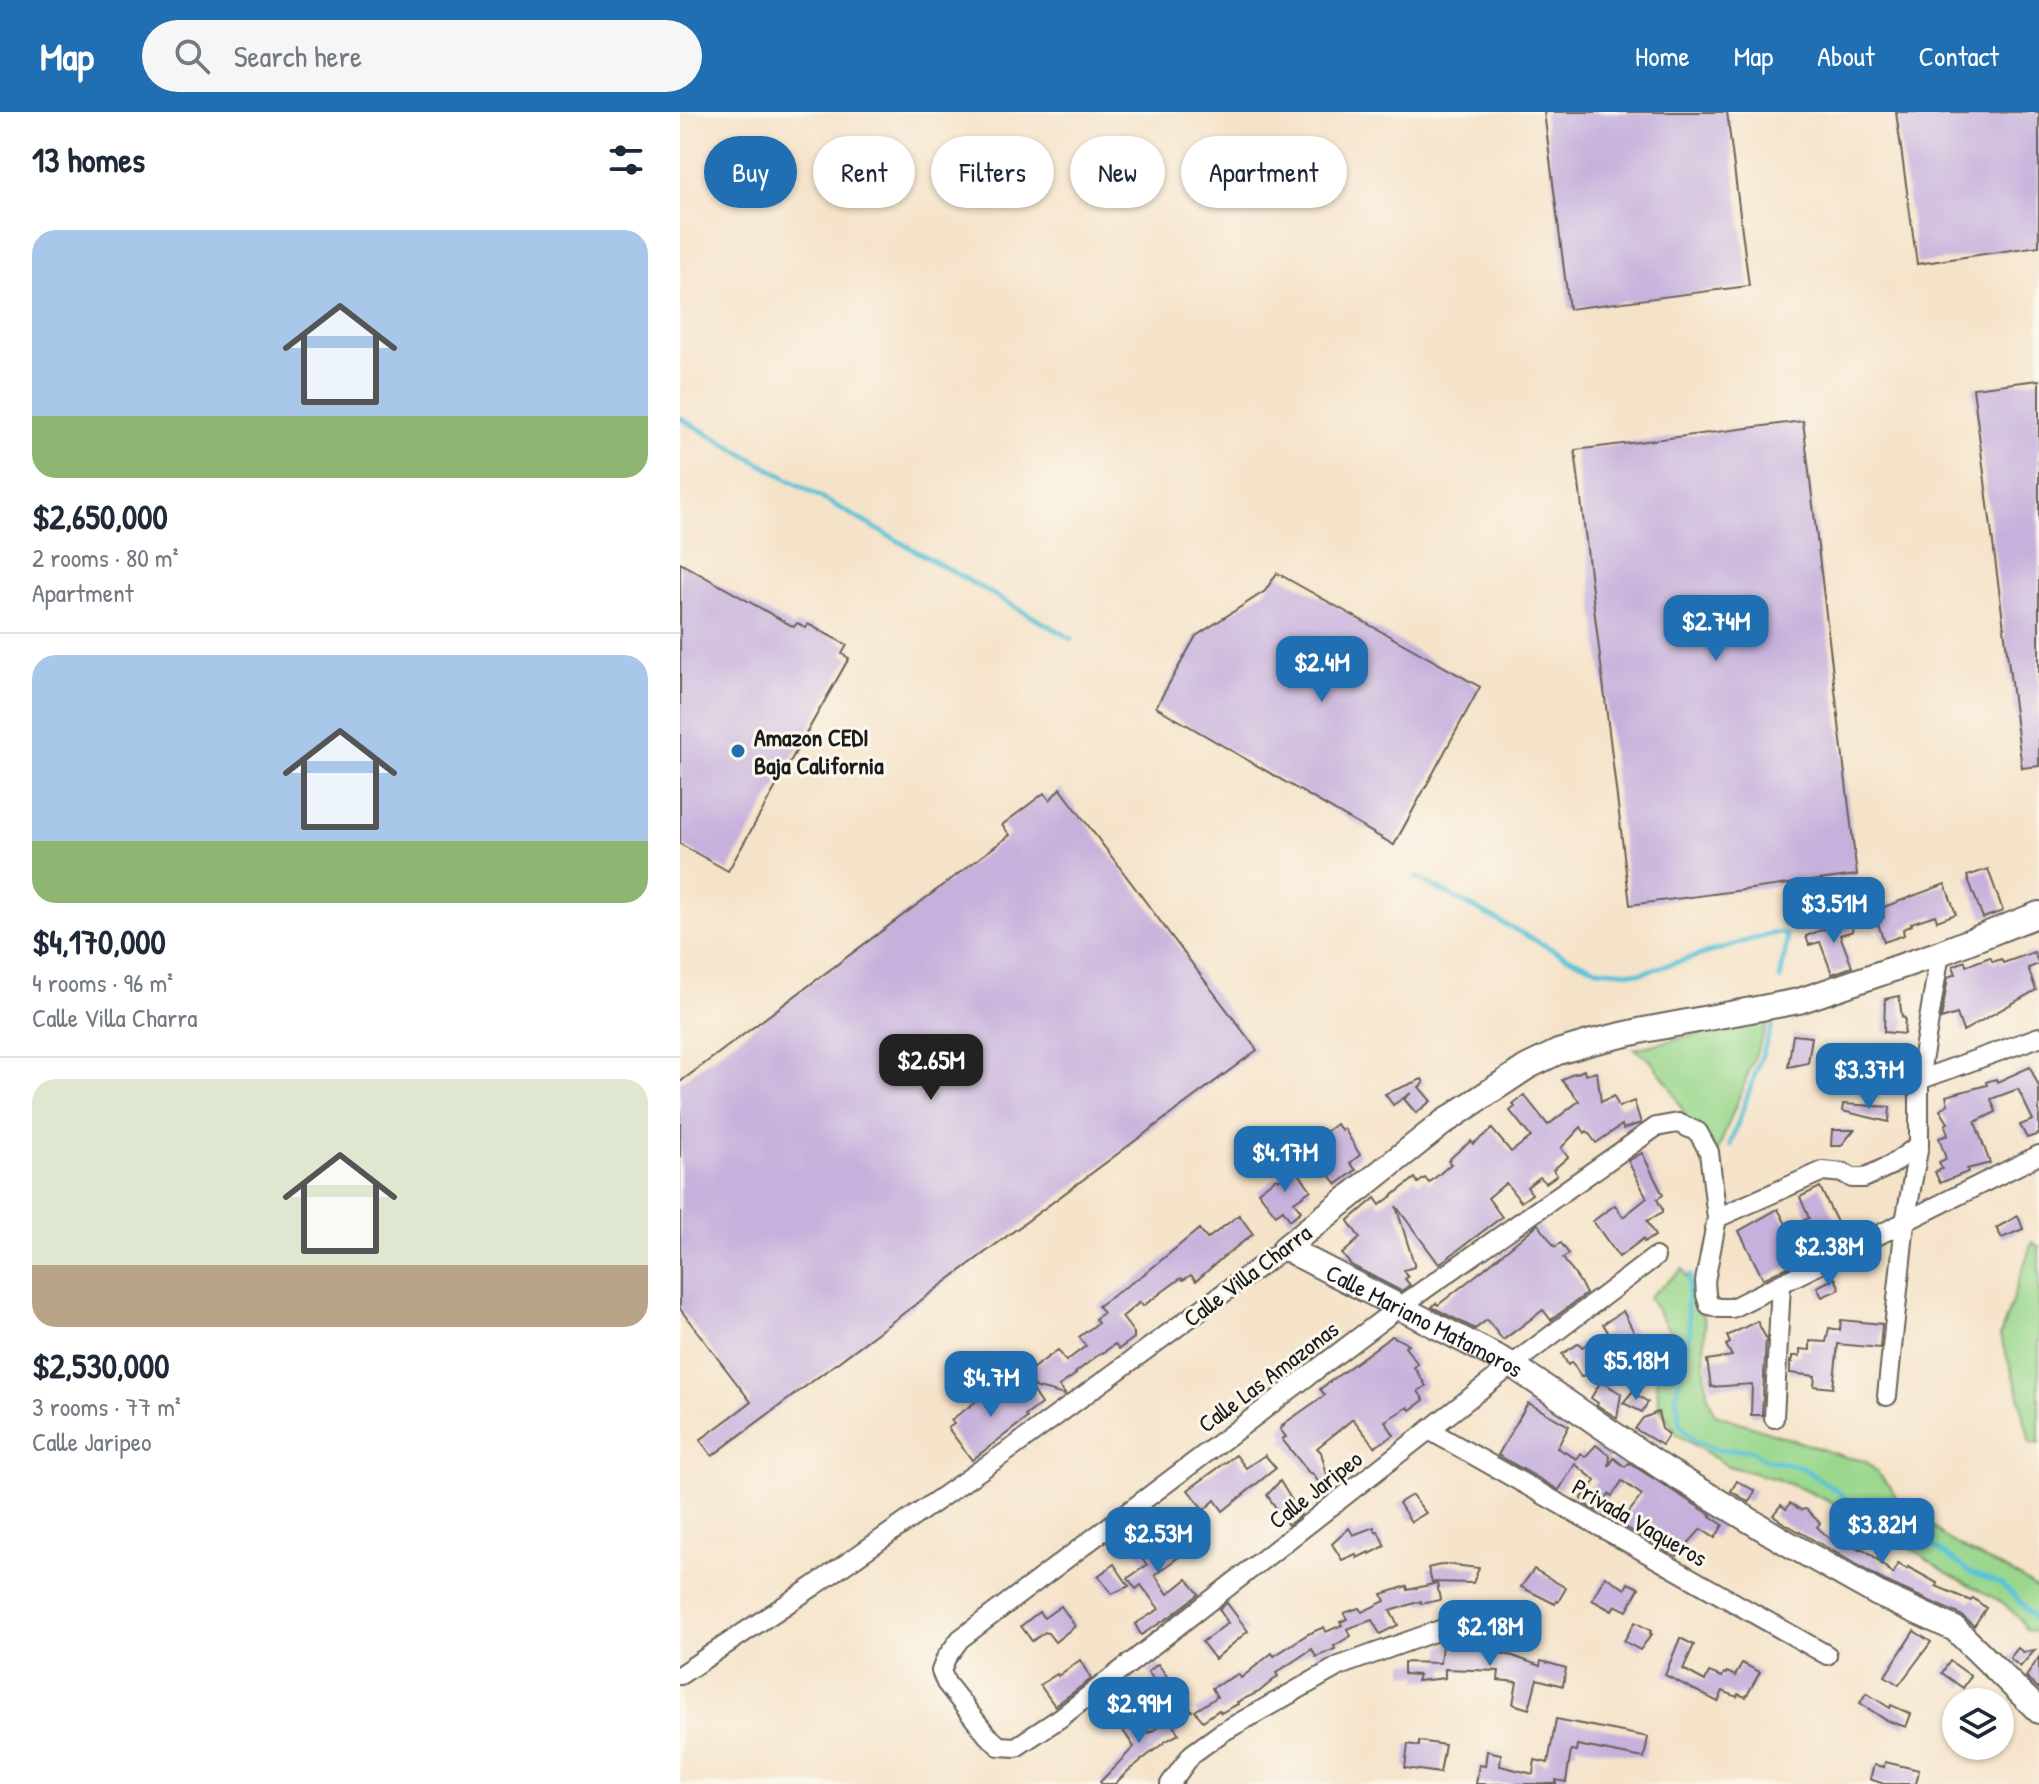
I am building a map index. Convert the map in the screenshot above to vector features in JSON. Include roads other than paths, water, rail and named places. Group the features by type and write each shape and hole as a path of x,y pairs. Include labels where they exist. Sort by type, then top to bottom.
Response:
{"street":[{"name":"Calle Villa Charra","path":"680,1675 1015,1446 1285,1248 1444,1122 1527,1067 1558,1052 1592,1042 1799,1001 1940,953 2039,914"},
{"path":"1887,1396 1905,1222 1919,1145 1919,1080 1940,953"},
{"path":"1919,1080 2039,1037"},
{"name":"Calle Las Amazonas","path":"999,1746 946,1683 941,1671 960,1639 1398,1308 1656,1127 1678,1123 1698,1132 1709,1152 1717,1218 1705,1281 1709,1305 1732,1308 1781,1284"},
{"path":"1717,1218 1823,1171 1864,1178 1891,1165 1919,1145"},
{"path":"1774,1418 1781,1284 2039,1155"},
{"name":"Calle Mariano Matamoros","path":"1285,1248 1512,1365 1663,1468 1789,1544 1878,1594 1955,1629 2039,1711"},
{"name":"Calle Jaripeo","path":"999,1746 1016,1747 1060,1718 1655,1257"},
{"name":"Privada Vaqueros","path":"1429,1430 1827,1655"},
{"path":"1170,1784 1192,1754 1221,1733 1339,1666 1462,1622"}],"waterway":[{"path":"680,418 1072,639"},
{"path":"1416,877 1565,956 1597,969 1641,973 1781,933 1786,935 1787,941 1780,979"},
{"path":"1730,1145 1773,1024"},
{"path":"1690,1275 1687,1307 1690,1332 1676,1397 1680,1424 1694,1440 1717,1450 1751,1450 1764,1459 1801,1467 1839,1492 1853,1506 1884,1524 1926,1541 1970,1572 1999,1583 2039,1624"}],"place":[{"name":"Amazon CEDI Baja California","path":"738,751"}]}
